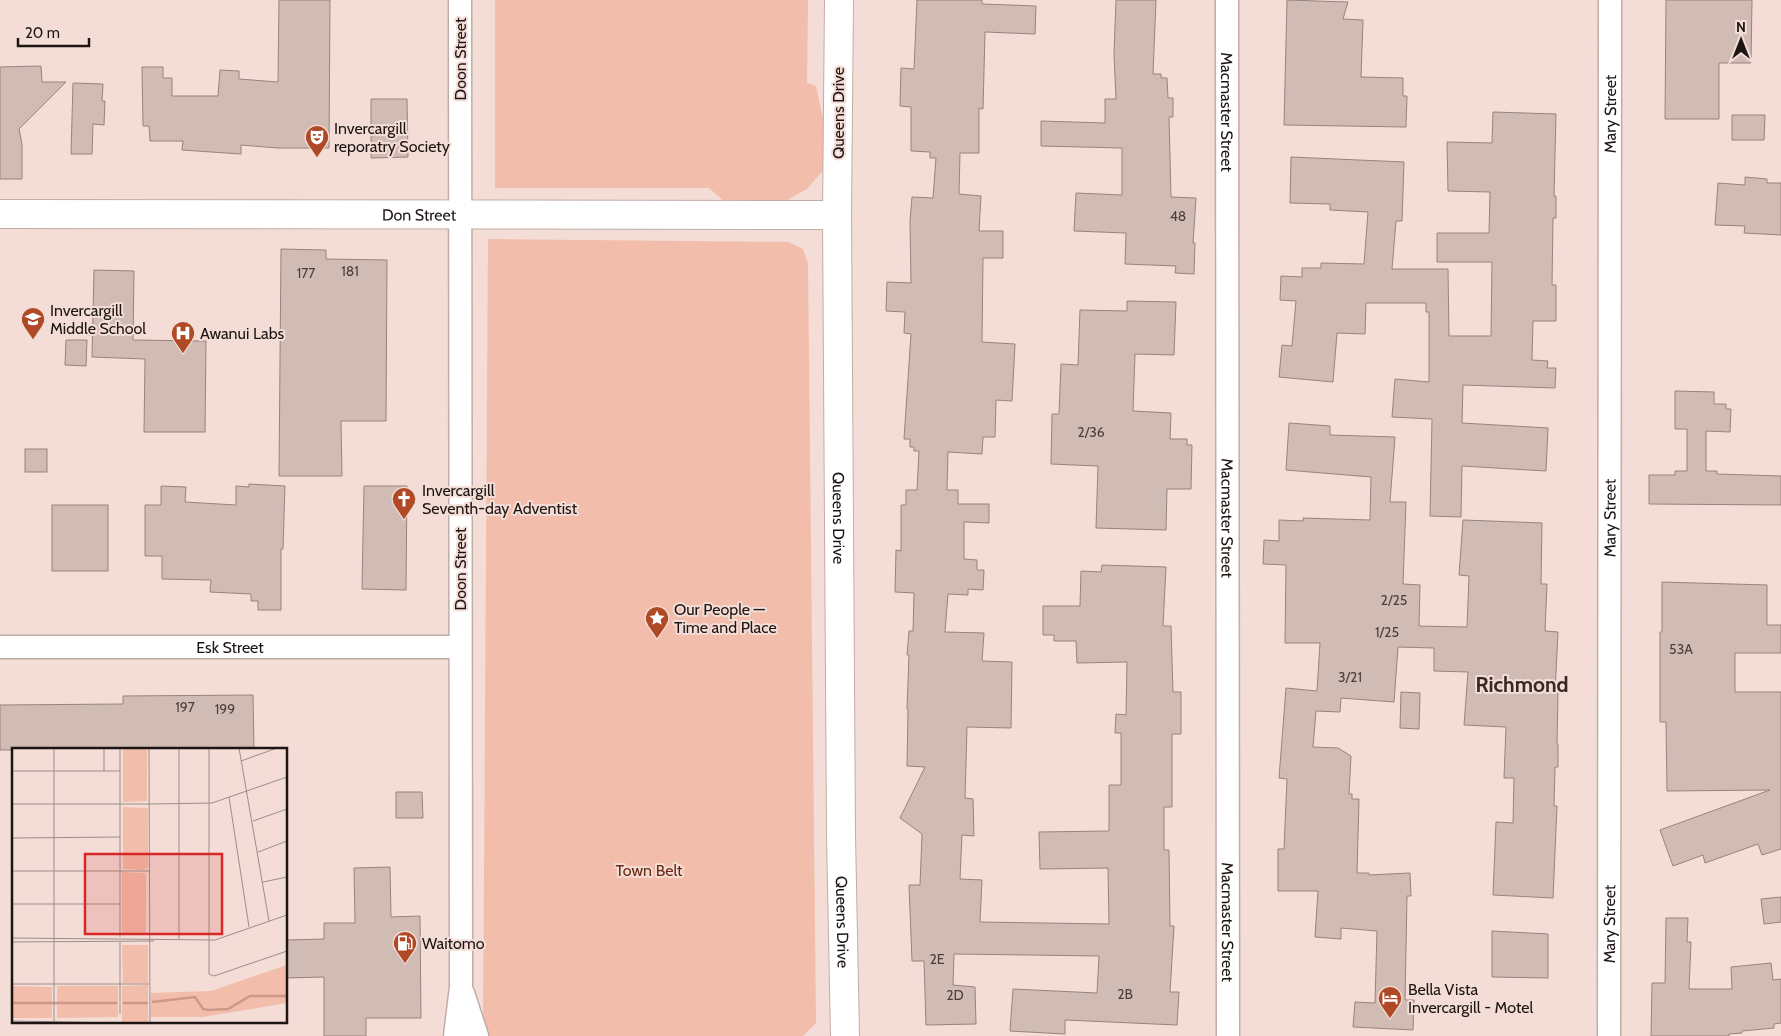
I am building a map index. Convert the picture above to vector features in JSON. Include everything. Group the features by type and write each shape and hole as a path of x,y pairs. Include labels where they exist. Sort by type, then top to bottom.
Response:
{"main road":[{"name":"Queens Drive","path":"839,0 837,215 841,826 845,1036"},
{"name":"Don Street","path":"0,214 837,215"}],"street":[{"name":"Doon Street","path":"455,1036 461,987 460,0"},
{"name":"Macmaster Street","path":"1227,0 1228,1036"},
{"name":"Mary Street","path":"1609,1036 1610,0"},
{"name":"Esk Street","path":"0,647 460,647"},
{"name":"Doon Street","path":"461,987 477,1036"}],"green space":[{"path":"495,0 808,0 807,83 816,86 824,123 826,167 807,189 776,206 724,201 709,188 495,188"},
{"name":"Town Belt","path":"488,239 788,242 803,249 808,264 816,1023 803,1036 483,1036"}],"building":[{"path":"279,0 330,0 329,148 278,148 241,145 241,154 182,150 183,141 150,141 149,126 143,126 142,67 163,67 163,78 172,78 172,96 218,96 220,70 239,71 239,79 278,82"},
{"path":"917,0 982,0 982,4 1036,6 1035,34 985,32 983,109 979,108 979,153 960,153 959,194 981,196 979,231 1003,231 1003,258 983,258 982,342 1015,344 1012,401 996,400 995,437 983,437 982,454 948,452 947,490 958,490 958,504 989,504 989,523 964,522 964,559 977,560 977,570 984,570 983,590 968,589 968,595 948,594 945,632 984,633 982,661 1012,662 1011,728 967,727 965,798 973,799 974,836 962,835 960,879 982,880 980,922 1109,924 1108,868 1040,869 1039,832 1109,831 1109,785 1121,785 1121,733 1115,733 1116,714 1126,715 1127,662 1077,663 1076,641 1054,641 1054,635 1043,635 1043,606 1080,606 1081,571 1101,572 1102,565 1166,567 1163,626 1171,626 1173,692 1181,692 1181,734 1172,734 1172,807 1164,807 1164,850 1169,850 1170,926 1174,926 1170,992 1179,992 1177,1025 1065,1020 1065,1034 1010,1031 1013,989 1097,993 1099,956 954,954 953,985 975,987 976,1024 926,1025 924,961 912,961 909,885 920,885 922,834 900,818 925,767 907,766 909,655 907,655 909,631 913,631 914,593 895,592 896,550 901,551 901,505 906,505 906,490 917,490 919,451 914,451 914,447 910,447 910,439 904,439 911,334 904,333 905,312 886,311 887,282 911,283 910,221 912,197 933,198 936,158 930,158 930,152 911,151 911,107 900,106 901,68 914,69"},
{"path":"1116,0 1156,0 1153,74 1161,74 1161,78 1167,78 1168,98 1173,98 1173,117 1169,117 1171,197 1196,198 1193,243 1195,243 1194,274 1175,273 1176,266 1125,264 1126,233 1074,231 1076,193 1122,195 1122,148 1041,146 1041,121 1105,123 1105,99 1116,99 1114,54"},
{"path":"1287,0 1348,2 1343,19 1363,20 1361,77 1403,78 1403,96 1407,96 1406,127 1284,125"},
{"path":"1666,0 1752,0 1751,63 1719,63 1719,119 1665,119"},
{"path":"41,66 42,82 66,82 19,129 22,144 22,179 0,179 0,67"},
{"path":"73,83 103,84 102,101 105,101 104,125 93,124 92,154 71,154"},
{"path":"371,99 407,99 408,157 371,158"},
{"path":"1493,112 1556,114 1554,196 1556,196 1556,218 1553,218 1552,285 1556,285 1556,321 1533,321 1532,360 1548,361 1547,368 1556,368 1555,388 1463,385 1462,423 1548,428 1546,471 1462,466 1461,517 1430,516 1432,419 1392,417 1395,379 1429,382 1429,312 1426,312 1426,303 1366,303 1365,334 1337,333 1333,382 1279,377 1282,345 1292,346 1296,301 1280,300 1281,276 1302,277 1302,268 1321,268 1321,263 1364,264 1368,212 1330,210 1330,204 1290,203 1291,157 1404,162 1402,221 1396,221 1392,269 1448,269 1449,336 1491,336 1492,262 1437,262 1437,233 1489,233 1490,192 1448,191 1447,142 1492,143"},
{"path":"1732,115 1765,115 1764,140 1732,140"},
{"path":"1745,177 1767,179 1767,183 1781,183 1781,235 1744,233 1745,226 1715,225 1718,183 1745,185"},
{"path":"281,249 326,250 326,259 387,260 386,421 341,421 342,476 279,476"},
{"path":"94,270 134,271 133,340 206,341 205,432 144,432 145,359 92,357"},
{"path":"1127,301 1176,302 1174,355 1135,354 1133,411 1171,413 1170,439 1187,439 1187,445 1192,445 1191,489 1167,489 1166,530 1096,528 1098,466 1051,464 1052,414 1059,414 1061,364 1078,365 1080,310 1127,311"},
{"path":"66,340 87,340 86,366 65,365"},
{"path":"1675,391 1714,392 1714,404 1726,404 1726,409 1731,409 1730,432 1706,431 1706,471 1717,471 1717,474 1781,476 1781,505 1649,504 1649,475 1675,475 1675,471 1687,471 1687,429 1675,429"},
{"path":"1289,423 1330,426 1330,435 1395,437 1390,502 1406,502 1403,584 1420,585 1419,626 1467,627 1469,576 1459,575 1463,520 1542,523 1541,584 1547,584 1545,631 1558,632 1555,693 1558,693 1558,767 1555,767 1554,806 1557,806 1553,898 1493,895 1496,822 1513,823 1514,778 1504,778 1506,727 1464,725 1468,672 1434,671 1434,648 1398,647 1394,702 1341,698 1340,712 1316,711 1313,747 1338,748 1351,756 1349,794 1352,794 1352,799 1359,799 1357,873 1369,873 1369,875 1410,873 1411,896 1407,896 1405,1000 1414,1000 1413,1030 1353,1027 1355,1002 1375,1003 1377,931 1341,928 1341,939 1315,937 1318,891 1278,891 1278,849 1284,849 1287,779 1279,778 1286,688 1317,691 1320,643 1285,643 1286,565 1263,564 1264,540 1279,541 1279,520 1303,521 1303,518 1370,520 1371,477 1286,470"},
{"path":"25,449 47,449 47,472 25,472"},
{"path":"249,484 285,486 283,549 281,549 281,610 258,610 258,601 251,601 251,594 210,592 211,580 162,579 162,556 145,556 145,505 161,505 161,486 186,487 185,502 236,505 236,486 249,487"},
{"path":"364,486 407,486 406,590 362,589"},
{"path":"52,505 108,505 108,571 52,571"},
{"path":"1662,582 1767,585 1767,625 1781,625 1781,653 1735,653 1735,692 1781,692 1781,849 1762,855 1758,844 1705,863 1703,855 1673,866 1660,830 1770,790 1667,791 1666,722 1660,722"},
{"path":"1401,692 1420,693 1419,729 1400,728"},
{"path":"253,695 254,748 12,748 12,750 0,750 0,705 123,704 123,696"},
{"path":"396,792 422,792 423,818 396,818"},
{"path":"390,867 391,917 420,916 421,1018 366,1018 366,1036 324,1036 324,977 288,978 288,940 324,939 324,923 355,923 354,868"},
{"path":"1781,897 1781,922 1764,924 1761,899"},
{"path":"1666,918 1688,918 1687,942 1691,942 1689,989 1732,989 1731,967 1771,963 1773,980 1781,979 1781,1023 1774,1024 1774,1028 1742,1031 1742,1033 1729,1034 1729,1036 1651,1036 1652,983 1665,983"},
{"path":"1492,931 1548,934 1548,978 1492,977"}],"place":[{"name":"Invercargill reporatry Society","path":"317,158"},
{"name":"Invercargill Middle School","path":"33,340"},
{"name":"Awanui Labs","path":"183,354"},
{"name":"Invercargill Seventh-day Adventist","path":"404,520"},
{"name":"Our People — Time and Place","path":"657,639"},
{"name":"Waitomo","path":"405,964"},
{"name":"Bella Vista Invercargill - Motel","path":"1390,1019"}],"district":[{"name":"Richmond","path":"1522,684"}]}
